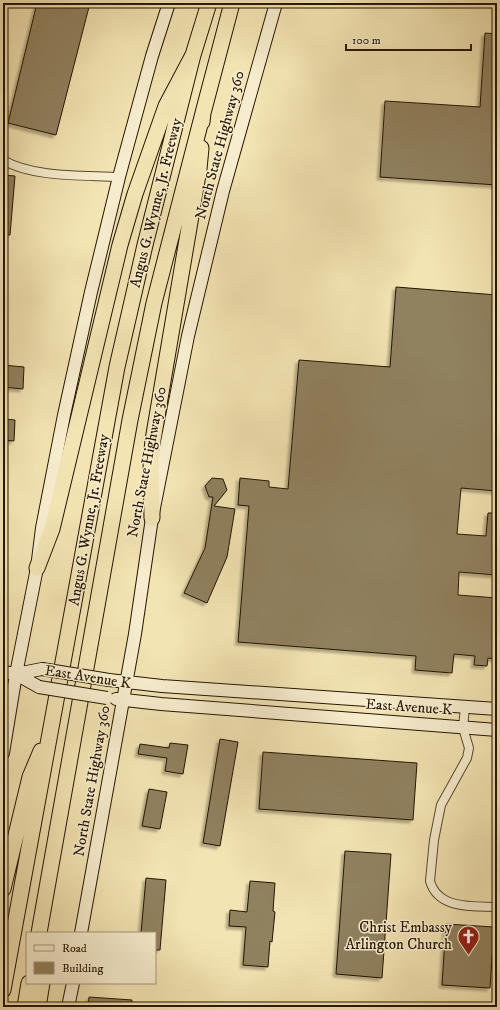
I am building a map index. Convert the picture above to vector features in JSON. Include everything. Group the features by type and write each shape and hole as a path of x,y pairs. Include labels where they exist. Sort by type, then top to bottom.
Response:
{"highway":[{"path":"38,568 52,530 120,245 135,194 166,106 193,55 207,8"},
{"path":"152,518 151,461 153,440 199,169 203,113 230,10"},
{"name":"Angus G. Wynne, Jr. Freeway","path":"3,990 119,359 148,230 193,55"},
{"name":"Angus G. Wynne, Jr. Freeway","path":"39,932 67,769 142,362 167,249 203,113"},
{"path":"3,889 30,776 51,728"},
{"path":"49,932 55,877 52,864"},
{"path":"25,1007 29,984"},
{"path":"38,1007 42,984"}],"main road":[{"path":"3,753 16,674 38,568 42,528 64,415 91,292 119,177 152,56 169,3"},
{"path":"163,22 177,3"},
{"name":"North State Highway 360","path":"82,932 142,589 152,518 189,329 223,191 272,6"},
{"name":"East Avenue K","path":"16,674 42,669 109,680 214,690 497,709"},
{"path":"3,672 16,674"},
{"name":"East Avenue K","path":"16,674 39,687 123,700 497,730"},
{"path":"212,708 214,690"},
{"path":"68,1007 72,984"}],"street":[{"path":"3,160 21,169 40,172 119,177"},
{"path":"464,707 463,728 469,748 467,758 441,805 434,840 430,881 439,897 448,901 460,905 497,907"}],"building":[{"path":"37,3 90,3 56,135 8,123"},
{"path":"485,33 497,34 497,185 380,177 385,101 480,107"},
{"path":"3,175 15,176 10,235 3,235"},
{"path":"396,287 497,295 497,491 461,488 457,534 486,536 488,513 497,513 497,575 459,572 458,595 497,598 497,659 488,658 487,666 474,665 475,656 454,654 452,673 415,670 416,656 238,642 249,506 238,505 240,478 269,481 269,487 288,489 299,360 390,367"},
{"path":"3,365 24,367 23,389 3,387"},
{"path":"3,419 15,420 14,441 3,440"},
{"path":"212,478 223,479 227,490 214,506 235,509 227,557 207,603 184,593 205,548 213,497 209,497 205,486"},
{"path":"220,739 238,742 220,846 203,843"},
{"path":"170,743 188,745 183,774 165,771 167,758 138,754 140,744 169,748"},
{"path":"263,752 417,763 413,820 259,809"},
{"path":"149,789 167,792 160,829 142,826"},
{"path":"345,851 391,854 382,978 336,974"},
{"path":"146,878 166,880 160,950 156,950 156,932 141,932"},
{"path":"250,881 275,883 273,911 275,912 272,942 270,941 268,967 243,965 246,927 229,926 230,910 247,912"},
{"name":"Christ Embassy Arlington Church","path":"446,924 494,927 490,988 442,985"},
{"path":"89,997 132,1000 131,1007 88,1007"}],"place":[{"name":"Christ Embassy Arlington Church","path":"468,956"}]}
